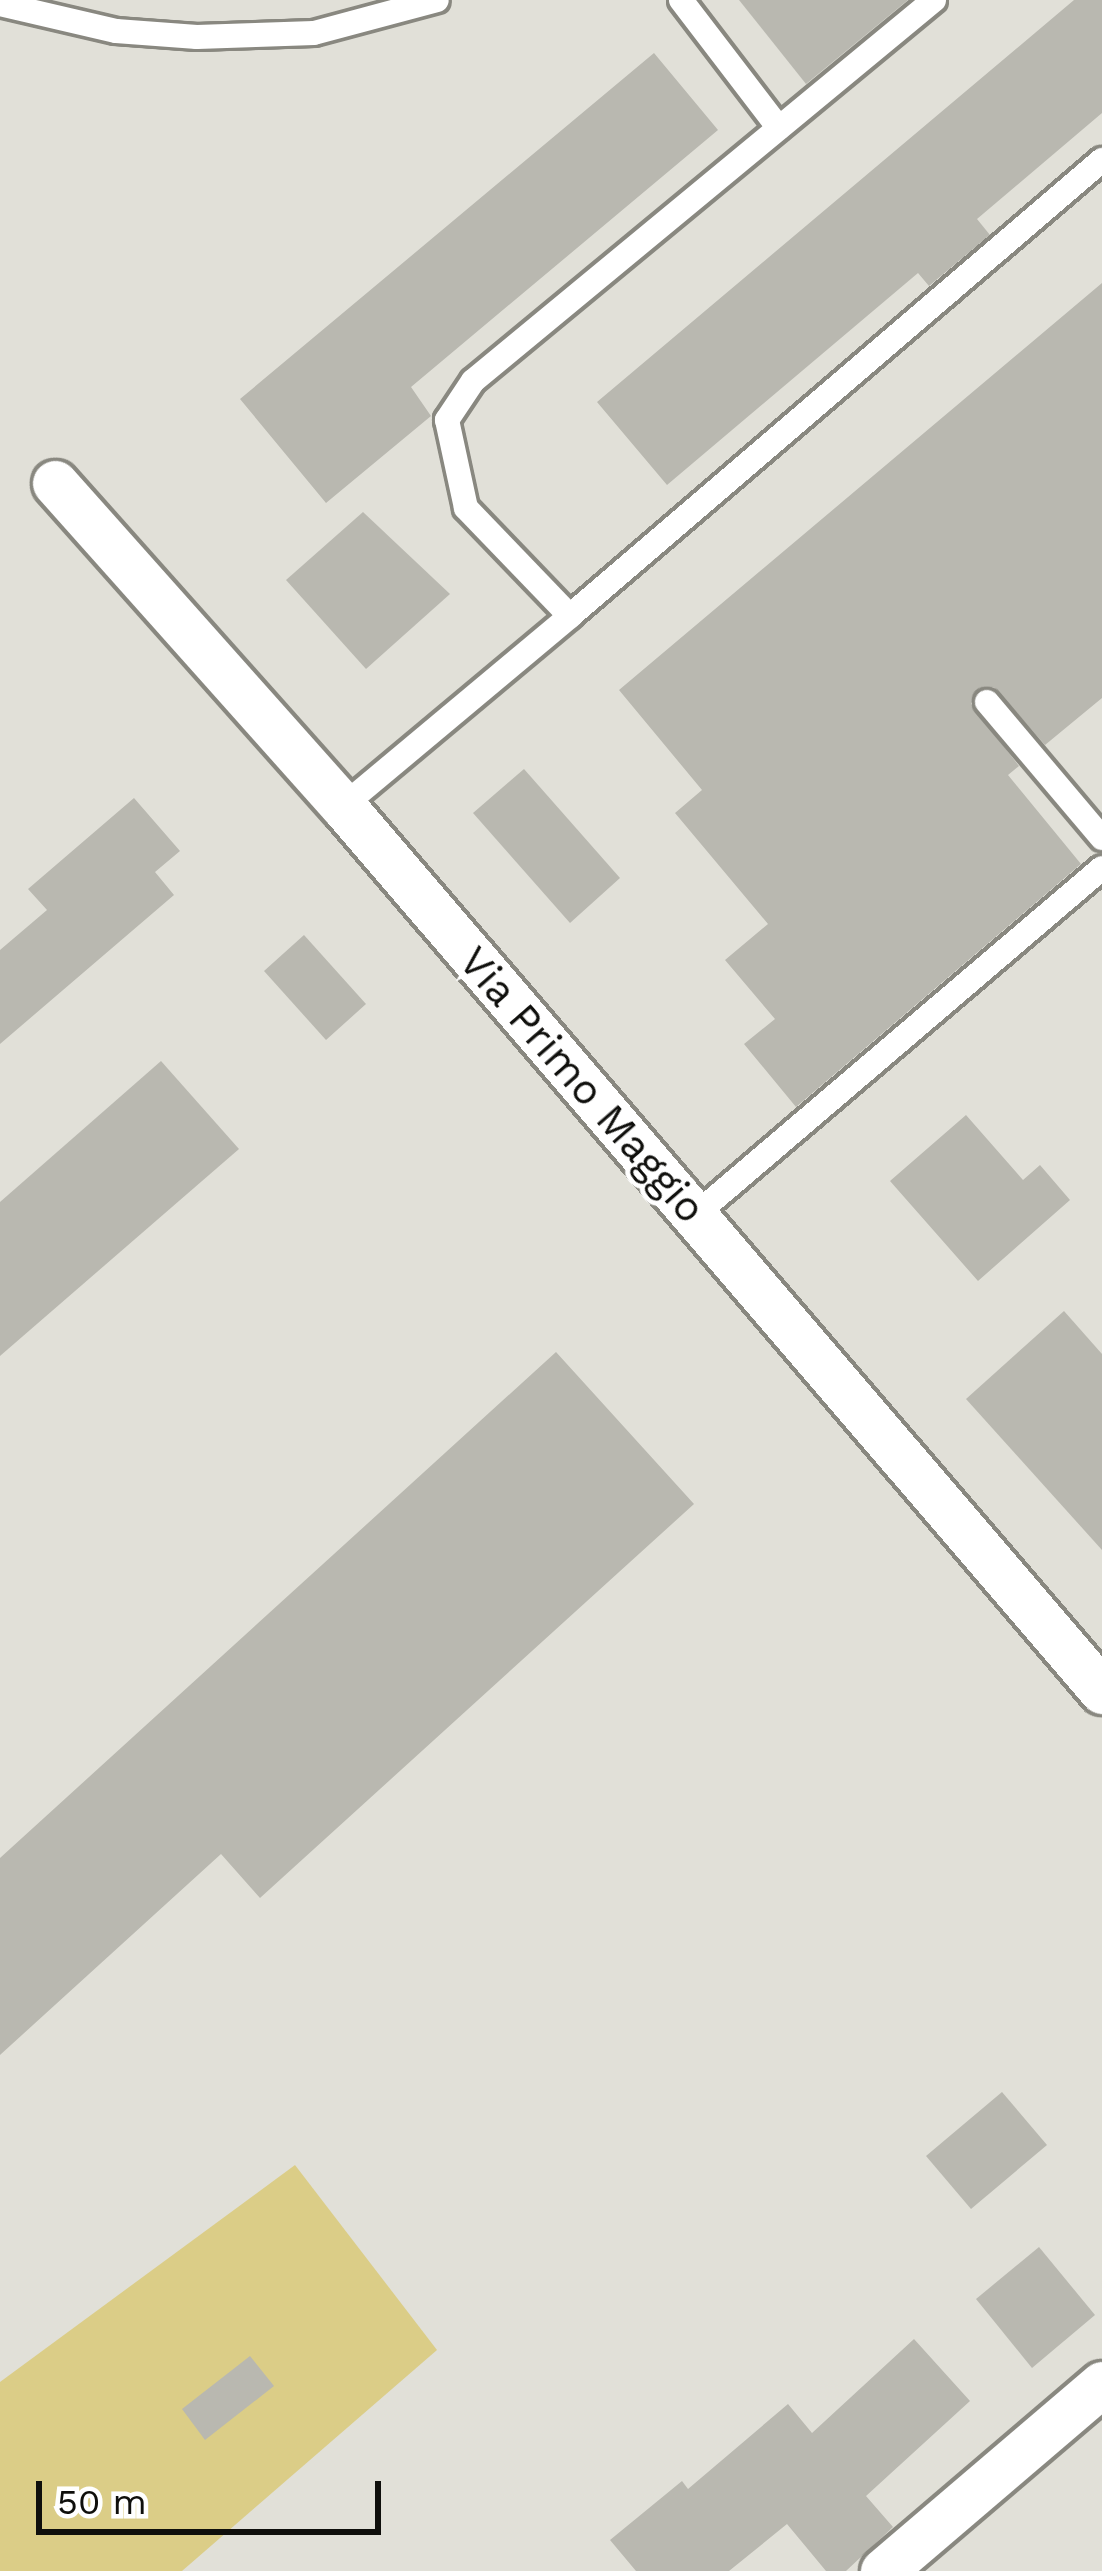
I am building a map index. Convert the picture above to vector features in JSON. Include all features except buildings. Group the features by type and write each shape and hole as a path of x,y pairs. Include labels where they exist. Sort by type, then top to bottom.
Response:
{"street":[{"name":"Via Primo Maggio","path":"55,483 343,806 1102,1691"},
{"path":"883,2571 1102,2384"}],"lane":[{"path":"0,4 116,31 197,37 314,33 437,0"},
{"path":"681,0 779,128"},
{"path":"570,616 466,508 447,420 473,381 934,0"},
{"path":"343,806 1102,160"},
{"path":"988,702 1102,838"},
{"path":"694,1216 1102,868"}],"shaded area":[{"path":"295,2165 437,2350 182,2571 0,2571 0,2382"}]}
